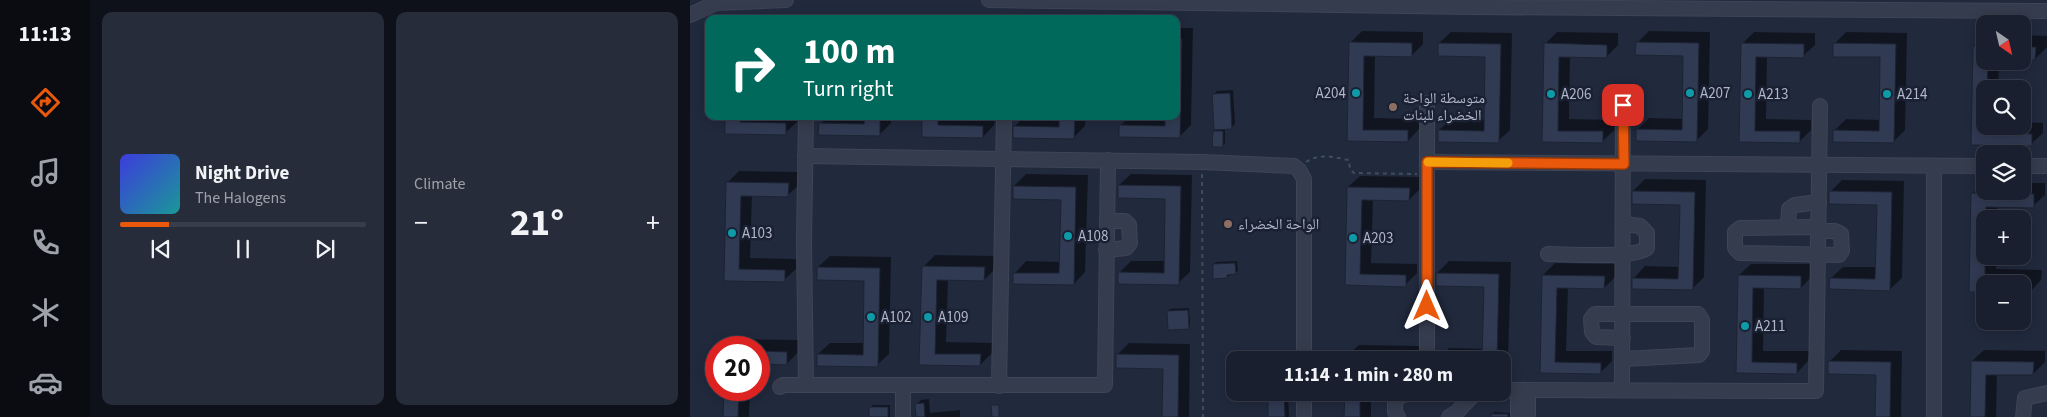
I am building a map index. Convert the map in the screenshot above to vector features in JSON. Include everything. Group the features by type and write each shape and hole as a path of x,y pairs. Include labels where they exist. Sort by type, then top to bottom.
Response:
{"street":[{"path":"690,15 716,3 786,0"},
{"path":"989,0 1482,7 2047,11"},
{"path":"1427,103 1427,351"},
{"path":"1622,390 1623,105"},
{"path":"1511,390 1816,391 1820,106"},
{"path":"806,120 804,242 806,385"},
{"path":"999,386 1004,120"},
{"path":"805,156 1108,160 1294,166 1299,170 1304,179 1304,351"},
{"path":"780,387 806,385 1105,385 1108,160"},
{"path":"1427,168 1624,164 1976,166"},
{"path":"1934,166 1934,417"},
{"path":"2031,166 2047,166"},
{"path":"1788,227 1789,209 1795,205 1819,202"},
{"path":"1106,250 1126,248 1130,243 1129,225 1125,221 1107,221"},
{"path":"1548,254 1623,254 1643,252 1646,248 1647,233 1640,226 1624,224"},
{"path":"1788,227 1835,231 1841,234 1842,250 1839,254 1740,253 1735,248 1735,232 1740,228 1788,227"},
{"path":"1623,338 1596,337 1592,332 1591,319 1595,314 1698,314 1702,320 1702,351 1699,355 1623,360"},
{"path":"903,386 903,417"},
{"path":"1518,417 1523,390"},
{"path":"1523,390 1528,417"},
{"path":"2023,417 2024,398 2029,395 2047,393"},
{"path":"1304,401 1304,417"},
{"path":"1395,401 1395,412 1398,417"},
{"path":"1449,417 1467,401"}],"path":[{"path":"1299,170 1315,156 1325,155 1349,160 1350,170 1354,173 1427,168"},
{"path":"1202,162 1203,417"}],"building":[{"path":"1180,39 1182,39 1180,138 1119,137 1119,125 1165,126 1165,120 1180,120"},
{"name":"A204","path":"1349,42 1412,43 1412,57 1364,56 1363,130 1408,130 1408,142 1347,141"},
{"name":"A207","path":"1636,42 1699,43 1697,142 1636,141 1636,129 1682,130 1683,56 1635,55"},
{"path":"1438,43 1501,44 1499,143 1438,142 1438,130 1484,131 1485,57 1438,56"},
{"name":"A206","path":"1544,43 1607,45 1607,58 1559,57 1558,131 1603,131 1603,143 1542,142"},
{"name":"A213","path":"1741,43 1804,44 1804,58 1756,57 1755,131 1800,131 1800,143 1739,142"},
{"name":"A214","path":"1833,43 1896,44 1894,143 1833,142 1833,130 1879,131 1880,57 1833,57"},
{"path":"1973,46 1976,46 1976,70 1988,70 1987,80 1976,80 1976,135 2032,134 2032,146 1971,145"},
{"path":"2031,47 2036,47 2035,60 2031,60"},
{"path":"1230,93 1232,129 1214,130 1212,94"},
{"path":"725,120 786,123 786,135 725,134"},
{"path":"864,120 880,120 880,136 818,135 819,123 864,124"},
{"path":"922,120 938,120 938,125 983,126 983,138 922,137"},
{"path":"1059,120 1075,120 1074,139 1013,138 1013,126 1059,127"},
{"path":"1213,131 1223,131 1223,147 1212,147"},
{"name":"A103","path":"726,182 789,183 788,197 741,196 739,269 785,270 785,282 724,281"},
{"path":"1118,185 1181,186 1179,285 1118,284 1118,272 1164,273 1165,199 1118,198"},
{"name":"A108","path":"1013,186 1076,187 1074,285 1013,284 1013,273 1059,273 1061,200 1013,199"},
{"name":"A203","path":"1347,187 1410,188 1409,201 1362,200 1360,274 1406,275 1406,287 1345,285"},
{"path":"1632,191 1695,192 1693,290 1632,289 1632,278 1678,279 1680,205 1632,204"},
{"path":"1829,191 1892,192 1890,291 1829,289 1830,278 1875,279 1877,205 1829,204"},
{"path":"1971,193 1976,193 1976,200 2031,200 2031,194 2034,194 2034,208 1986,207 1986,210 1976,210 1976,265 1985,265 1985,275 1976,275 1976,292 1969,292"},
{"path":"1235,263 1236,274 1227,275 1227,278 1213,279 1213,264"},
{"name":"A109","path":"922,266 985,267 984,281 937,280 935,354 981,354 980,366 919,365"},
{"name":"A102","path":"817,267 880,268 878,367 817,366 817,354 863,355 864,281 817,280"},
{"path":"1436,273 1499,274 1497,351 1482,351 1484,287 1436,286"},
{"path":"1542,275 1605,276 1604,289 1557,288 1555,362 1601,363 1601,374 1540,373"},
{"name":"A211","path":"1738,275 1801,276 1801,289 1753,288 1752,362 1797,363 1797,374 1736,373"},
{"path":"1188,310 1189,329 1168,330 1167,311"},
{"path":"770,351 787,352 787,365 770,364"},
{"path":"1116,354 1179,355 1178,417 1162,417 1163,369 1116,368"},
{"path":"1828,361 1891,362 1890,417 1875,417 1876,375 1828,374"},
{"path":"1971,361 2034,362 2033,375 1986,375 1985,417 1970,417"},
{"path":"724,401 739,401 738,417 723,417"},
{"path":"1268,401 1284,401 1285,417 1268,417"},
{"path":"1345,401 1360,401 1360,417 1344,417"},
{"path":"924,403 925,417 916,417 915,404"},
{"path":"991,405 999,405 999,417 992,417"},
{"path":"869,407 888,407 888,417 869,417"},
{"path":"1491,414 1508,414 1508,417 1491,417"}],"slow traffic":[{"path":"1428,162 1508,163"}],"place":[{"name":"A204","path":"1356,93"},
{"name":"A207","path":"1690,93"},
{"name":"A206","path":"1551,94"},
{"name":"A213","path":"1748,94"},
{"name":"A214","path":"1887,94"},
{"name":"متوسطة الواحة الخضراء للبنات","path":"1393,107"},
{"name":"الواحة الخضراء","path":"1228,224"},
{"name":"A103","path":"732,233"},
{"name":"A108","path":"1068,236"},
{"name":"A203","path":"1353,238"},
{"name":"A102","path":"871,317"},
{"name":"A109","path":"928,317"},
{"name":"A211","path":"1745,326"}],"route":[{"path":"1427,306 1427,162 1624,164 1623,105"}]}
